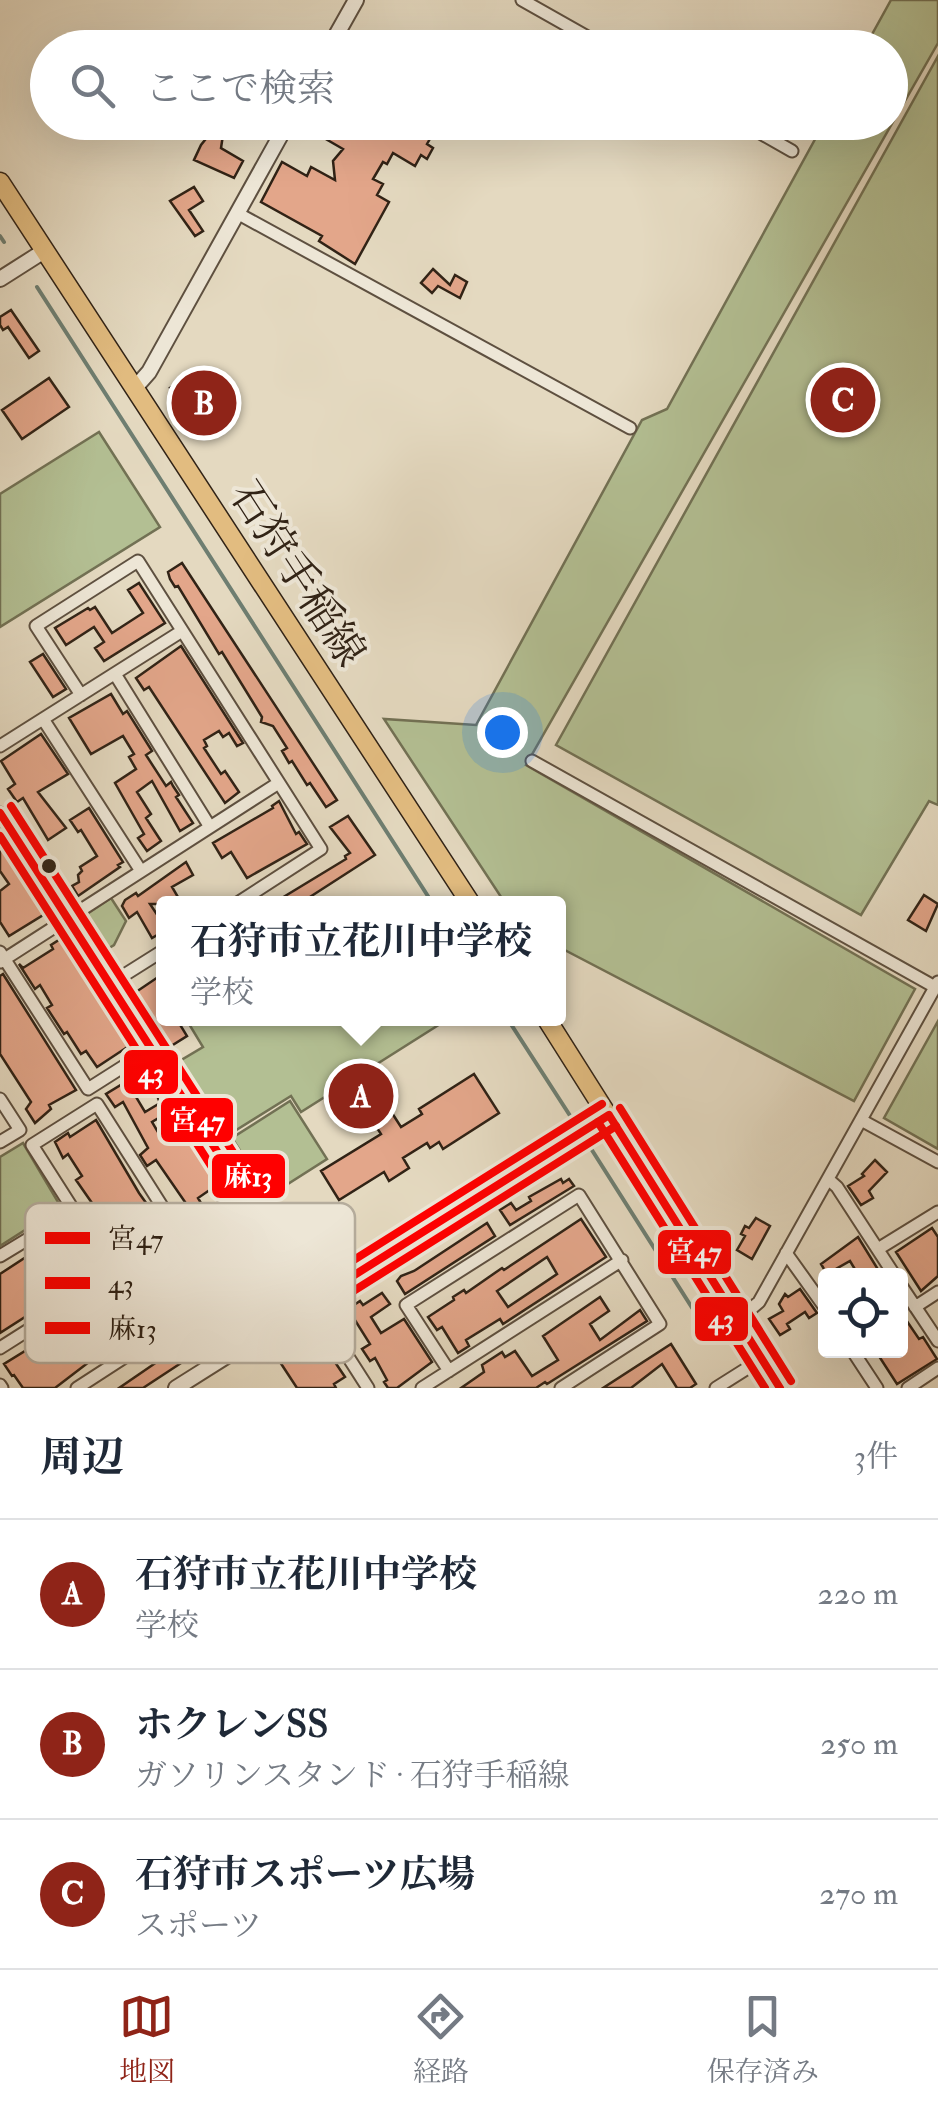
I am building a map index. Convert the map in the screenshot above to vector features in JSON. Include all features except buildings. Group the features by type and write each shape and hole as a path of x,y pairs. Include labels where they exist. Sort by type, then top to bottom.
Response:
{"main road":[{"name":"石狩手稲線","path":"0,182 465,896"},
{"path":"551,1026 780,1388"}],"street":[{"path":"339,30 356,0"},
{"path":"522,0 575,30"},
{"path":"134,388 149,372 278,140"},
{"path":"773,140 792,151"},
{"path":"237,213 630,428"},
{"path":"0,279 44,251"},
{"path":"81,695 36,626 138,561 320,849 248,896"},
{"path":"0,746 182,631"},
{"path":"114,674 210,826"},
{"path":"43,719 141,871"},
{"path":"532,760 937,984 759,1302 739,1320"},
{"path":"151,1049 88,1089 2,957 277,784"},
{"path":"0,813 250,1203"},
{"path":"110,984 156,955"},
{"path":"0,1099 20,1130 0,1142"},
{"path":"69,1203 32,1145 97,1104 161,1203"},
{"path":"355,1274 609,1115"},
{"path":"861,1120 938,1162"},
{"path":"828,1179 837,1186 890,1268"},
{"path":"228,1203 244,1193"},
{"path":"449,1371 406,1305 579,1195 660,1324 561,1388"},
{"path":"878,1249 938,1212"},
{"path":"0,1256 25,1241"},
{"path":"786,1253 818,1299"},
{"path":"422,1388 622,1260"},
{"path":"916,1307 938,1292"},
{"path":"908,1296 938,1341"},
{"path":"0,1348 25,1332"},
{"path":"716,1388 762,1358"},
{"path":"857,1358 877,1388"},
{"path":"77,1388 116,1363"},
{"path":"176,1388 215,1363"},
{"path":"352,1363 368,1388"},
{"path":"908,1388 938,1368"}],"green space":[{"path":"891,0 938,0 938,43 908,96 908,30 874,30"},
{"path":"938,56 938,805 929,801 861,915 556,745 891,140 908,140 908,110"},
{"path":"815,140 883,140 526,765 915,989 854,1101 566,951 566,896 500,896 384,719 476,725 642,420 667,409"},
{"path":"99,432 160,527 0,627 0,494"},
{"path":"111,898 126,921 114,945 102,952 83,921 84,916"},
{"path":"938,1021 938,1149 884,1118"},
{"path":"190,1026 437,1026 301,1112 291,1096 225,1137 178,1062 203,1047"},
{"path":"290,1101 327,1159 269,1196 232,1138"},
{"path":"23,1143 59,1203 25,1203 25,1230 0,1246 0,1157"}],"waterway":[{"path":"0,236 4,242"},
{"path":"37,287 428,896"},
{"path":"512,1026 578,1128"},
{"path":"583,1136 710,1336"}],"transit line":[{"name":"麻13","path":"11,806 266,1203"},
{"name":"宮47","path":"0,813 250,1203"},
{"name":"43","path":"0,836 235,1203"},
{"name":"麻13","path":"355,1259 602,1104"},
{"name":"麻13","path":"620,1108 791,1381"},
{"name":"宮47","path":"609,1115 780,1388"},
{"name":"宮47","path":"355,1275 609,1115"},
{"name":"43","path":"598,1122 765,1388"},
{"name":"43","path":"355,1290 616,1126"}],"place":[{"name":"石狩市スポーツ広場","path":"843,400"},
{"name":"ホクレンSS","path":"204,403"},
{"name":"石狩市立花川中学校","path":"361,1096"}]}
